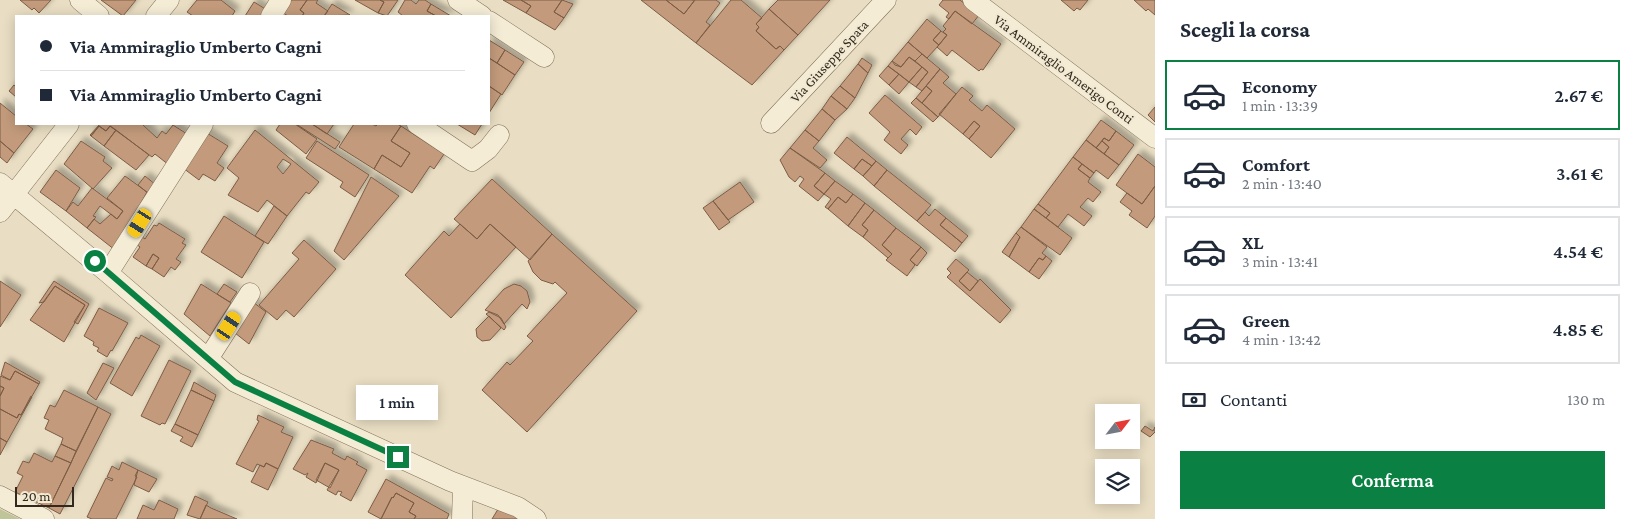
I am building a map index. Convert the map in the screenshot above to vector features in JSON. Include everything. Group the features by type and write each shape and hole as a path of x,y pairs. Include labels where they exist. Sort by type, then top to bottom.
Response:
{"street":[{"path":"80,0 98,15"},
{"path":"157,15 169,0"},
{"path":"272,15 281,0"},
{"path":"458,0 480,15"},
{"name":"Via Giuseppe Spata","path":"771,123 886,0"},
{"name":"Via Ammiraglio Amerigo Conti","path":"973,0 1155,138"},
{"path":"490,21 544,57"},
{"path":"0,212 7,188 68,125"},
{"path":"108,272 202,125"},
{"path":"418,125 472,161 488,150 499,135"},
{"path":"7,188 235,382 463,486 518,507 536,519"},
{"path":"208,359 250,293"},
{"path":"462,519 463,486"},
{"path":"0,496 44,519"}],"green space":[{"path":"0,509 20,519 0,519"}],"building":[{"path":"20,0 51,0 39,13"},
{"path":"101,0 136,0 124,15"},
{"path":"197,0 221,0 235,11 233,15 192,15 187,12"},
{"path":"287,0 307,0 300,10 304,13 303,15 286,15 280,11"},
{"path":"307,0 318,0 316,3 328,11 325,15 303,15 304,13 300,10"},
{"path":"355,0 380,0 384,2 378,13"},
{"path":"380,0 398,0 388,15 378,13 384,2"},
{"path":"405,0 411,0 416,4 419,0 425,0 431,4 427,11 434,15 402,15 398,12"},
{"path":"503,0 521,0 531,6 526,13"},
{"path":"521,0 562,0 554,12 564,18 555,30 526,13 531,6"},
{"path":"562,0 573,4 564,18 554,12"},
{"path":"641,0 666,0 684,14 695,0 716,0 720,3 706,22 710,25 696,43"},
{"path":"666,0 692,0 694,1 684,14"},
{"path":"731,0 741,0 762,18 756,24 759,27 756,31 776,49 780,46 784,50 752,85 696,43"},
{"path":"778,0 830,0 798,35 769,9"},
{"path":"943,0 960,0 979,15 972,24 955,11 949,19 946,17 949,13 939,5"},
{"path":"1061,0 1088,0 1080,10 1077,8 1074,11"},
{"path":"1134,0 1155,0 1155,15 1148,9 1146,11"},
{"path":"254,2 267,10 264,15 246,15"},
{"path":"332,4 350,15 325,15"},
{"path":"431,4 449,15 434,15 427,11"},
{"path":"769,9 798,35 784,50 780,46 776,49 756,31 759,27 756,24"},
{"path":"955,11 1001,44 983,70 979,71 952,50 947,56 937,47 947,35 943,32 946,29 943,26"},
{"path":"927,19 941,31 933,40 939,45 927,58 908,42"},
{"path":"941,31 947,35 939,45 933,40"},
{"path":"490,41 505,50 497,63 490,59"},
{"path":"908,42 922,54 915,61 909,57 901,67 895,65 892,61"},
{"path":"505,50 524,62 515,75 497,63"},
{"path":"922,54 940,69 922,91 916,87 928,72 915,61"},
{"path":"909,57 922,67 909,82 888,66 892,61 901,67"},
{"path":"862,58 872,65 868,73 858,64"},
{"path":"490,59 515,75 502,95 490,87"},
{"path":"858,64 868,73 855,98 840,86"},
{"path":"888,66 899,74 889,85 879,76"},
{"path":"922,67 928,72 916,87 909,82"},
{"path":"940,69 949,77 943,83 956,94 938,117 922,103 932,91 926,86"},
{"path":"899,74 909,82 899,94 889,85"},
{"path":"14,85 15,96 9,91"},
{"path":"840,86 855,98 847,109 831,96"},
{"path":"926,86 932,91 922,103 916,98"},
{"path":"490,87 501,94 490,111"},
{"path":"962,87 973,96 969,100 982,111 987,105 1015,129 991,158 969,139 980,126 974,121 963,134 939,114"},
{"path":"885,95 922,127 916,135 910,129 901,139 908,145 901,154 884,140 890,132 869,113"},
{"path":"831,96 847,109 835,120 822,109"},
{"path":"916,98 938,117 933,122 911,103"},
{"path":"0,103 15,115 15,125 27,125 33,129 14,153 0,141"},
{"path":"1155,107 1155,122 1148,115"},
{"path":"822,109 835,120 819,141 805,130"},
{"path":"1101,120 1116,131 1109,141 1104,138 1096,148 1086,140"},
{"path":"974,121 980,126 969,139 963,134"},
{"path":"99,125 143,125 157,138 162,131 166,134 173,125 187,134 169,165 155,154 152,157 110,126 106,131 99,126 90,135"},
{"path":"279,125 296,125 317,139 306,154 276,130"},
{"path":"298,125 314,125 340,142 335,149"},
{"path":"314,125 333,125 327,134"},
{"path":"353,125 399,125 401,126 391,141 410,153 401,167 382,155 374,169 339,147"},
{"path":"459,125 481,125 475,135"},
{"path":"99,126 106,131 110,126 116,130 104,146 91,136"},
{"path":"401,126 444,154 434,169 430,166 412,193 374,169 382,155 401,167 410,153 391,141"},
{"path":"116,130 149,155 136,170 104,146"},
{"path":"202,130 228,146 217,163 224,168 215,181 203,174 199,180 179,165"},
{"path":"255,130 319,182 309,194 306,192 287,216 267,200 258,212 228,195 239,178 227,168","holes":["283,159 291,164 283,174 277,167"]},
{"path":"805,130 819,141 813,148 827,160 820,168 790,148"},
{"path":"1116,131 1134,145 1119,165 1104,154 1109,147 1102,141 1104,138 1109,141"},
{"path":"847,137 876,161 872,166 862,159 854,169 834,153"},
{"path":"1086,140 1119,165 1108,179 1096,170 1094,173 1073,157"},
{"path":"0,141 14,153 7,163 0,157"},
{"path":"81,141 105,157 103,161 112,168 93,189 64,164"},
{"path":"317,141 369,175 355,197 340,187 343,182 306,158"},
{"path":"1102,141 1109,147 1104,154 1096,148"},
{"path":"790,148 825,173 814,186 824,194 818,201 799,186 804,179 800,176 795,182 789,177 780,160"},
{"path":"1138,154 1155,167 1155,186 1142,204 1116,185"},
{"path":"1073,157 1082,164 1078,169 1090,178 1088,182 1101,192 1093,202 1088,198 1080,207 1092,216 1084,226 1068,214 1058,227 1046,218 1050,213 1038,204"},
{"path":"862,159 872,166 863,176 854,169"},
{"path":"876,161 887,170 874,186 863,176"},
{"path":"1082,164 1094,173 1090,178 1078,169"},
{"path":"56,170 80,188 66,211 40,192"},
{"path":"887,170 931,205 917,221 874,186"},
{"path":"825,173 835,181 824,194 814,186"},
{"path":"125,176 147,192 115,250 87,228 94,219 100,224 111,214 117,219 123,211 107,198"},
{"path":"145,176 156,185 150,195 138,185"},
{"path":"371,177 399,196 344,260 334,251"},
{"path":"492,179 552,234 530,260 490,224 477,239 454,219"},
{"path":"835,181 853,194 846,203 838,197 828,209 825,207 831,199 824,194"},
{"path":"740,182 754,202 728,220 713,201"},
{"path":"1155,186 1155,216 1147,228 1129,215 1132,211 1120,202 1127,193 1142,204"},
{"path":"92,188 123,211 117,219 100,206 93,216 96,217 87,228 66,211 73,202 78,206"},
{"path":"853,194 865,203 848,226 828,209 838,197 846,203"},
{"path":"713,201 730,222 719,230 703,208"},
{"path":"865,203 874,210 862,225 868,230 863,237 848,226"},
{"path":"1038,204 1050,213 1046,218 1034,209"},
{"path":"274,206 287,216 268,244 255,236"},
{"path":"935,209 946,218 940,225 962,243 955,252 917,221 925,212 929,216"},
{"path":"1034,209 1072,238 1060,255 1021,227"},
{"path":"874,210 896,228 882,245 892,254 888,258 863,237 868,230 862,225"},
{"path":"224,216 264,242 242,278 201,252"},
{"path":"946,218 968,236 962,243 940,225"},
{"path":"159,223 185,239 182,243 186,245 176,259 181,262 175,270 171,267 164,277 152,269 159,258 153,254 146,266 133,257 140,247 136,244 141,236 145,239 154,225 157,226"},
{"path":"460,224 477,239 490,224 516,247 451,318 405,275 444,231 449,236"},
{"path":"1021,227 1047,247 1042,253 1046,256 1043,260 1039,258 1029,272 1009,257 1020,237 1016,233"},
{"path":"896,228 921,247 910,260 915,265 907,276 886,260 892,254 882,245"},
{"path":"1016,233 1020,237 1009,257 1002,252"},
{"path":"552,234 637,311 527,432 482,390 507,362 510,365 533,341 527,336 567,293 555,282 553,284 541,280 533,272 528,261"},
{"path":"304,240 336,269 294,317 286,310 277,320 259,305 299,259 292,253"},
{"path":"921,247 927,253 917,266 910,260"},
{"path":"153,254 159,258 152,269 146,266"},
{"path":"1046,256 1052,261 1039,279 1029,272 1039,258 1043,260"},
{"path":"956,259 969,270 959,281 970,291 980,279 1011,310 1000,323 947,277 951,273 947,269"},
{"path":"967,272 978,281 970,291 959,281"},
{"path":"0,281 21,295 0,327"},
{"path":"54,281 89,304 78,324 74,322 85,305 55,286 44,302 39,303"},
{"path":"201,284 231,303 210,336 184,314"},
{"path":"224,284 237,292 230,302 217,294"},
{"path":"514,284 521,286 527,291 530,302 527,309 522,304 504,324 498,315 485,310 504,289"},
{"path":"55,286 85,305 64,342 30,320"},
{"path":"253,302 266,312 249,344 235,333"},
{"path":"99,308 128,323 107,357 97,351 99,348 93,345 94,342 84,336"},
{"path":"489,312 501,318 506,327 504,330 486,314"},
{"path":"489,316 501,328 490,340 482,341 477,337 476,329"},
{"path":"141,335 160,346 132,396 110,383 136,337 139,339"},
{"path":"169,360 191,371 165,424 162,423 160,425 141,416"},
{"path":"5,362 40,382 39,384 15,371 10,380 1,375"},
{"path":"103,363 114,368 96,400 87,393"},
{"path":"15,371 39,384 21,415 19,414 17,418 0,409 0,396 4,388 0,386 0,376 10,380"},
{"path":"194,382 216,395 214,401 191,390"},
{"path":"0,386 4,388 0,396"},
{"path":"64,390 98,407 76,451 61,444 63,438 45,429 49,420 44,418 50,405 55,407"},
{"path":"191,390 214,401 198,435 175,424"},
{"path":"31,396 7,442 0,438 0,409 17,418 19,414 21,415"},
{"path":"98,407 111,414 60,514 49,508"},
{"path":"258,415 284,427 281,432 293,437 278,469 266,463 264,467 257,464 253,472 236,464 259,421 257,420"},
{"path":"175,424 198,435 192,447 180,441 183,437 171,431"},
{"path":"1145,426 1153,431 1155,427 1155,432 1150,437 1141,431"},
{"path":"0,438 7,442 0,455"},
{"path":"311,440 334,449 332,453 345,460 347,456 367,470 351,501 340,495 342,492 338,491 336,495 327,490 339,470 325,463 316,483 306,477 308,473 305,475 293,469"},
{"path":"61,444 76,451 71,463 55,456"},
{"path":"34,453 52,462 55,456 71,463 49,508 15,492 23,476 17,473 23,461 29,463"},
{"path":"122,462 138,470 135,476 137,477 116,519 92,519 87,517 106,478 112,481 113,479 107,477 112,466 119,470"},
{"path":"266,463 278,469 268,490 251,482 260,465 264,467"},
{"path":"325,463 339,470 330,488 316,480"},
{"path":"138,470 157,479 149,492 134,485"},
{"path":"386,479 449,514 447,519 414,519 416,516 409,512 414,503 396,493 381,519 368,512"},
{"path":"396,493 414,503 409,512 416,516 414,519 381,519"},
{"path":"195,496 208,502 200,519 187,515"},
{"path":"159,500 178,509 174,519 137,519 143,505 154,510"},
{"path":"206,505 211,508 237,519 200,519"},
{"path":"500,506 520,519 492,519"}],"route":[{"path":"95,261 235,382 398,457"}]}
